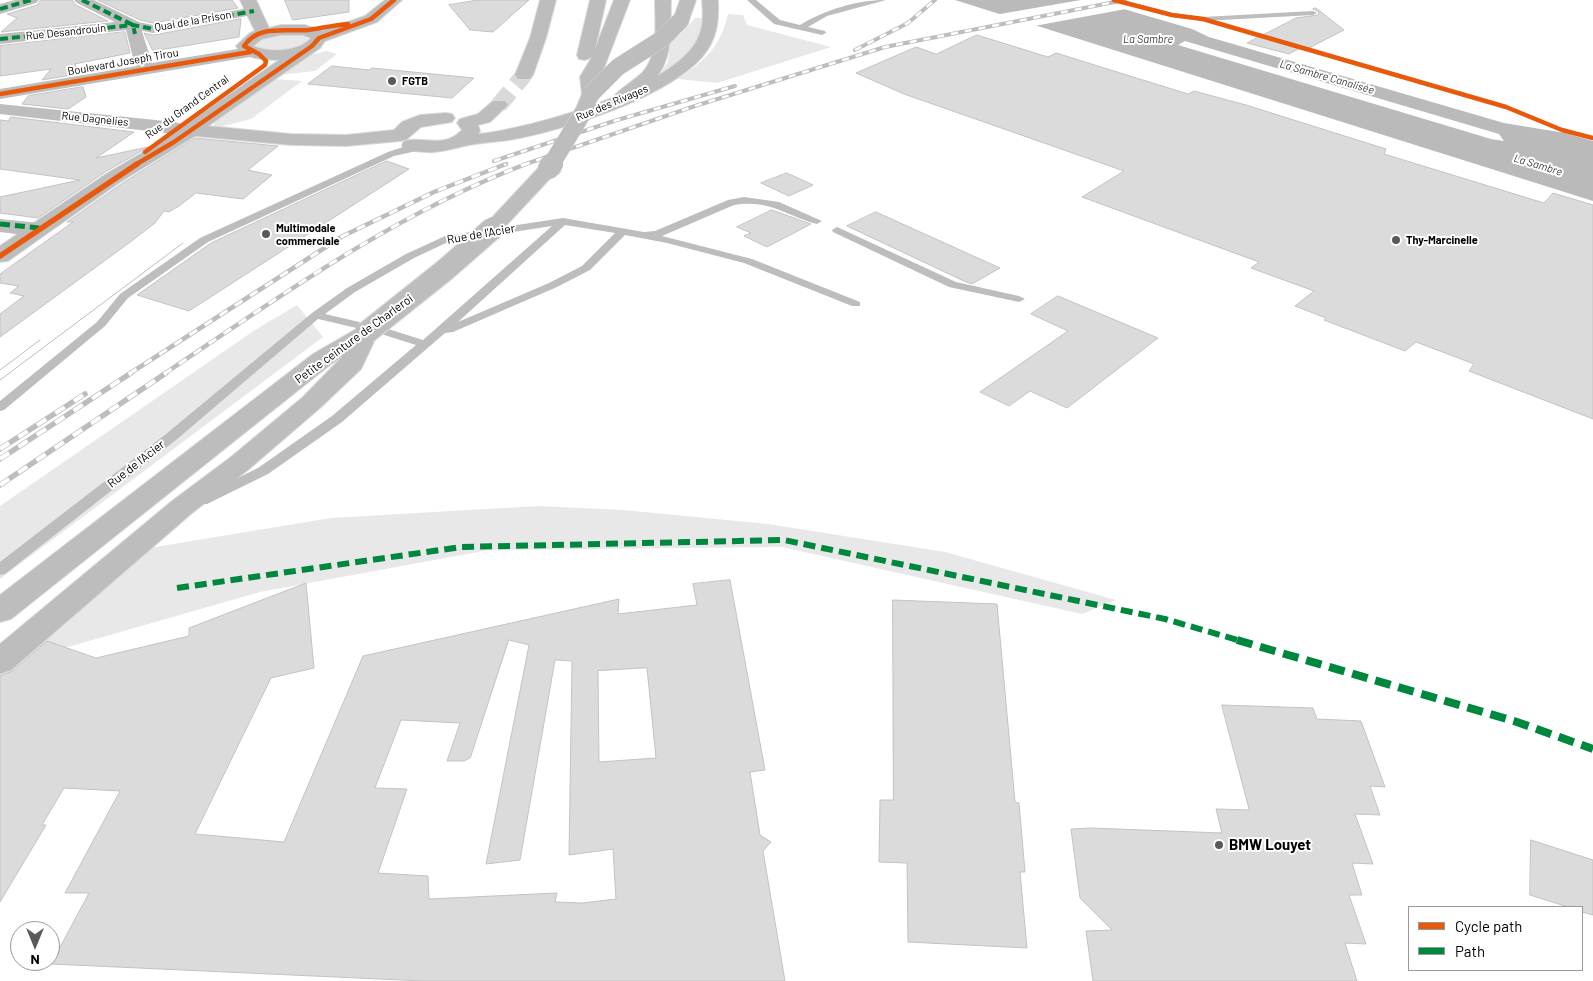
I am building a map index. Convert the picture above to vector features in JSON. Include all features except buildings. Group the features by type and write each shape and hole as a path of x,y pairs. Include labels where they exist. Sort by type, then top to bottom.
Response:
{"main road":[{"path":"0,9 32,0"},
{"path":"82,0 133,25 144,63"},
{"path":"255,53 246,49 246,42 264,33 298,29 312,32 319,38 363,24 381,13 394,0"},
{"path":"524,75 538,38 548,0"},
{"path":"598,0 591,36 580,69 590,85 673,30 685,13 688,0"},
{"name":"Petite ceinture de Charleroi","path":"0,612 322,359 366,333 445,270 511,211 549,168 567,143 584,111 590,85 622,0"},
{"path":"622,98 642,82 656,64 660,54 663,0"},
{"name":"Rue des Rivages","path":"406,140 430,147 460,141 506,136 540,129 569,120 635,94 674,73 701,47 711,27 710,0"},
{"path":"251,6 264,33"},
{"name":"Rue Desandrouin","path":"0,39 133,25"},
{"name":"Rue du Grand Central","path":"0,256 183,129 317,42 319,38"},
{"name":"Boulevard Joseph Tirou","path":"0,81 144,63 255,53 281,55 304,50"},
{"name":"Rue du Grand Central","path":"183,129 266,65 266,61 255,53"},
{"name":"Boulevard Joseph Tirou","path":"0,94 144,63"},
{"path":"460,141 471,132 470,127 466,123 484,118 499,105"},
{"name":"Rue Dagnelies","path":"0,108 183,129"},
{"path":"183,129 308,141 406,140 403,130 410,125 433,118 446,118"},
{"path":"0,662 182,507 312,402 352,364 366,333"}],"street":[{"name":"Quai de la Prison","path":"133,25 153,30 251,6"},
{"path":"0,224 36,230"}],"lane":[{"path":"752,0 778,22 822,33"},
{"path":"837,11 840,0"},
{"path":"801,28 824,14 882,0"},
{"path":"1114,0 1172,16 1203,19 1313,13"},
{"path":"0,407 101,324 124,296 204,240 391,154 408,148 430,147"},
{"path":"640,235 657,234 732,202 744,199 777,203 817,221"},
{"path":"182,507 196,503 264,471 336,419 428,342 563,221"},
{"name":"Rue de l'Acier","path":"0,570 171,437 316,315 351,290 410,256 445,239 563,221 640,235 748,260 856,304"},
{"path":"0,229 36,230"},
{"path":"837,230 953,285 1019,299"},
{"path":"316,315 428,342 553,286 586,268 622,232"}],"shaded area":[{"path":"728,14 743,15 747,25 831,47 717,83 678,79 710,52 721,36"},
{"path":"695,18 705,18 701,36 684,57 663,76 659,75 668,62 670,42"},
{"path":"271,35 303,35 308,39 301,46 284,51 266,52 253,46 254,43"},
{"path":"327,51 337,54 315,71 278,75 309,55"},
{"path":"274,79 302,81 251,119 219,127 215,126 213,122"},
{"path":"297,305 323,337 0,579 0,506 255,330"},
{"path":"538,506 623,510 768,524 945,552 1116,600 1082,614 782,547 489,550 260,592 26,659 149,548 331,518"}],"water":[{"path":"955,0 1093,0 1192,29 1209,37 1504,123 1565,133 1593,141 1593,201","holes":["1185,41 1499,134 1504,141 1491,139 1178,45"]}],"pier":[{"path":"1081,0 1102,0 1131,8 1029,27 994,15"}],"tunnel":[{"path":"499,105 524,75"}],"tram line":[{"path":"0,380 183,243"},
{"path":"0,370 40,340"}],"railway":[{"path":"855,50 908,23 935,0"},
{"path":"523,165 695,106 885,47 1125,0"},
{"path":"494,161 614,121 735,86"},
{"path":"129,374 343,236 434,192 506,164 504,165"},
{"path":"164,374 339,258 430,207 526,164"},
{"path":"0,459 131,373"},
{"path":"0,485 166,373"},
{"path":"0,449 85,394"}],"marked path":[{"path":"0,9 31,0"},
{"path":"82,0 133,25 135,34"},
{"path":"0,39 133,25 153,29 254,11"},
{"path":"0,224 39,228"},
{"path":"177,588 284,571 461,547 784,540 1165,619 1514,721 1593,749"}],"cycle path":[{"path":"0,256 113,178 174,142 292,58 312,46 319,38 371,19 394,0"},
{"path":"1114,0 1172,15 1203,19 1506,107 1562,130 1593,138"},
{"path":"145,152 265,65 266,61 259,54 246,49 244,46 255,35 272,30 305,30 348,24"},
{"path":"0,94 250,52"}],"place":[{"name":"FGTB","path":"392,81"},
{"name":"Multimodale commerciale","path":"266,234"},
{"name":"Thy-Marcinelle","path":"1396,240"},
{"name":"BMW Louyet","path":"1219,845"}],"water label":[{"name":"La Sambre","path":"1148,39"},
{"name":"La Sambre Canalisée","path":"1327,77"},
{"name":"La Sambre","path":"1538,165"}]}
